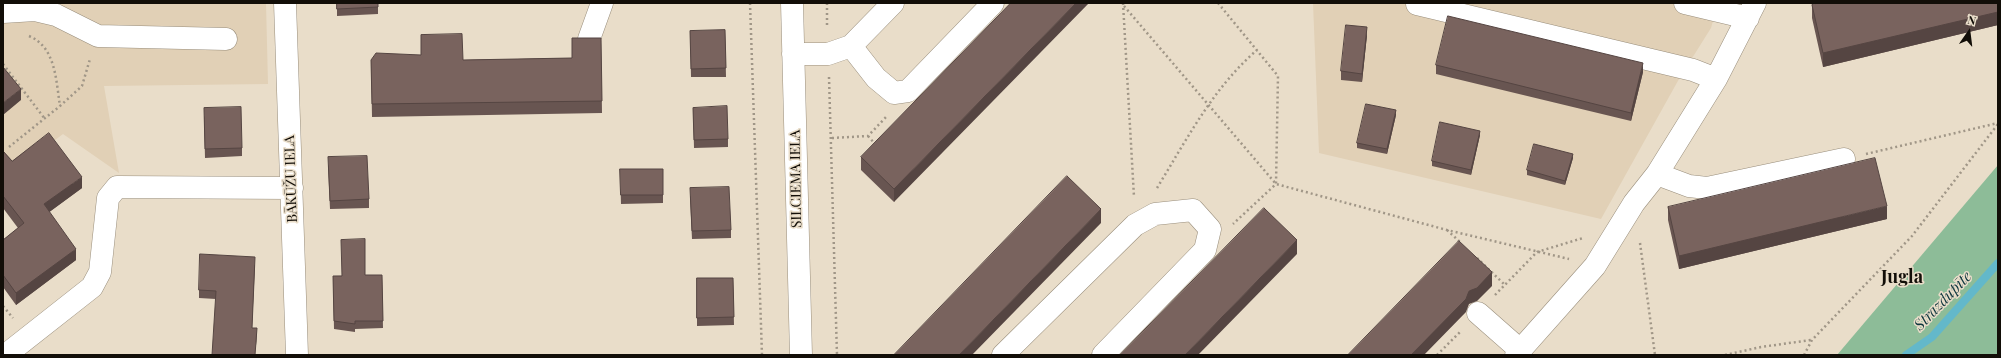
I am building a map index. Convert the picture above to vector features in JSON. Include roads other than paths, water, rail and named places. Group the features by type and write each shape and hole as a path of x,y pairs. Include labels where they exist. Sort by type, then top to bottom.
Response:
{"street":[{"name":"BĀKŪŽU IELA","path":"285,3 297,355"},
{"path":"590,39 602,3"},
{"name":"SILCIEMA IELA","path":"792,3 801,355"},
{"path":"793,54 828,54 851,46 893,3"},
{"path":"851,46 876,78 894,93 908,91 993,3"},
{"path":"1478,313 1518,353 1595,266 1634,203 1657,174 1716,79 1751,10 1685,3"},
{"path":"1417,4 1693,70 1716,79"},
{"path":"3,12 35,10 56,15 98,36 226,39"},
{"path":"1657,174 1689,186 1707,188 1844,159"},
{"path":"12,350 92,287 100,272 108,198 117,187 292,188"},
{"path":"1003,355 1135,225 1155,214 1193,210 1210,230 1205,250 1103,355"}],"waterway":[{"name":"Strazdupīte","path":"1906,355 1932,337 1998,263"}],"district":[{"name":"Jugla","path":"1902,277"}]}
